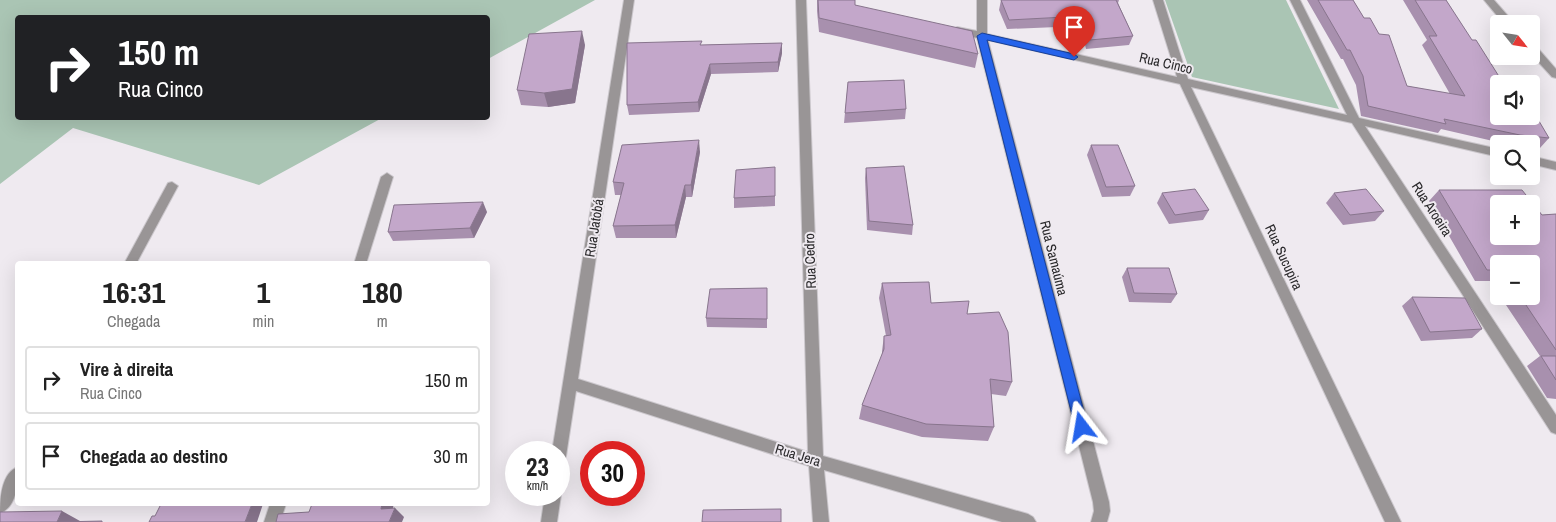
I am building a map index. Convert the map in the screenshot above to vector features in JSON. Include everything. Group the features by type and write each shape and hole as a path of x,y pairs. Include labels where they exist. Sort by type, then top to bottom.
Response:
{"street":[{"name":"Rua Jatobá","path":"561,441 629,0"},
{"name":"Rua Cedro","path":"801,0 816,460 821,522"},
{"name":"Rua Samaúma","path":"982,0 982,36 1101,502 1102,511 1099,522"},
{"name":"Rua Sucupira","path":"1158,0 1184,82 1393,522"},
{"name":"Rua Aroeira","path":"1295,0 1355,120 1556,427"},
{"path":"1489,0 1502,15"},
{"name":"Rua Cinco","path":"943,27 1490,151"},
{"path":"1540,58 1556,75"},
{"path":"1540,162 1556,166"},
{"path":"361,261 387,177"},
{"path":"132,261 172,186"},
{"name":"Rua Jera","path":"570,383 816,460 1028,522"},
{"path":"0,506 15,479"},
{"path":"272,522 277,506"},
{"path":"549,522 551,506"}],"green space":[{"path":"0,0 595,0 490,58 490,15 15,15 15,120 378,120 259,185 73,128 0,184"},
{"path":"1165,0 1286,0 1339,109 1192,77"}],"building":[{"path":"818,0 855,0 855,5 972,31 978,54 819,18"},
{"path":"1001,0 1116,0 1133,36 1090,40 1084,16 1009,20"},
{"path":"1318,0 1353,0 1364,18 1370,18 1379,34 1389,35 1407,86 1465,96 1429,36 1437,36 1415,0 1446,0 1472,40 1476,40 1490,65 1498,75 1490,75 1490,125 1540,125 1540,123 1549,138 1540,137 1540,135 1520,135 1444,119 1446,124 1368,106 1363,76 1350,50 1347,50"},
{"path":"582,31 572,89 544,93 517,90 529,34"},
{"path":"702,41 700,45 782,43 778,62 710,64 698,102 627,105 627,43"},
{"path":"904,80 906,109 845,113 848,82"},
{"path":"699,140 691,185 685,185 675,225 613,226 624,183 613,182 622,145"},
{"path":"1091,145 1118,145 1135,186 1106,187"},
{"path":"904,166 913,225 869,221 866,168"},
{"path":"775,167 775,196 734,198 736,170"},
{"path":"1195,189 1209,210 1175,215 1162,193"},
{"path":"1366,189 1384,211 1350,215 1334,193"},
{"path":"1439,190 1522,190 1526,195 1490,195 1490,245 1540,245 1540,212 1542,215 1556,214 1556,350 1526,305 1540,305 1540,255 1490,255 1490,270 1487,270"},
{"path":"483,202 470,228 388,232 394,205"},
{"path":"1127,268 1169,268 1177,294 1134,293"},
{"path":"929,282 931,303 969,301 967,314 999,312 1008,332 1012,382 990,379 994,427 926,424 862,405 884,349 884,336 891,335 882,283"},
{"path":"767,288 767,319 706,318 710,289"},
{"path":"1412,297 1465,298 1482,329 1430,332"},
{"path":"1541,356 1556,356 1556,380"},
{"path":"160,506 251,506 245,522 149,522 152,516 155,516"},
{"path":"311,506 382,506 381,509 395,508 389,522 276,522 278,514 309,512"},
{"path":"781,509 781,522 702,522 703,510"},
{"path":"62,511 57,522 0,522 0,512"},
{"path":"102,521 102,522 57,522"}],"route":[{"path":"1074,57 982,36 1082,427"}]}
